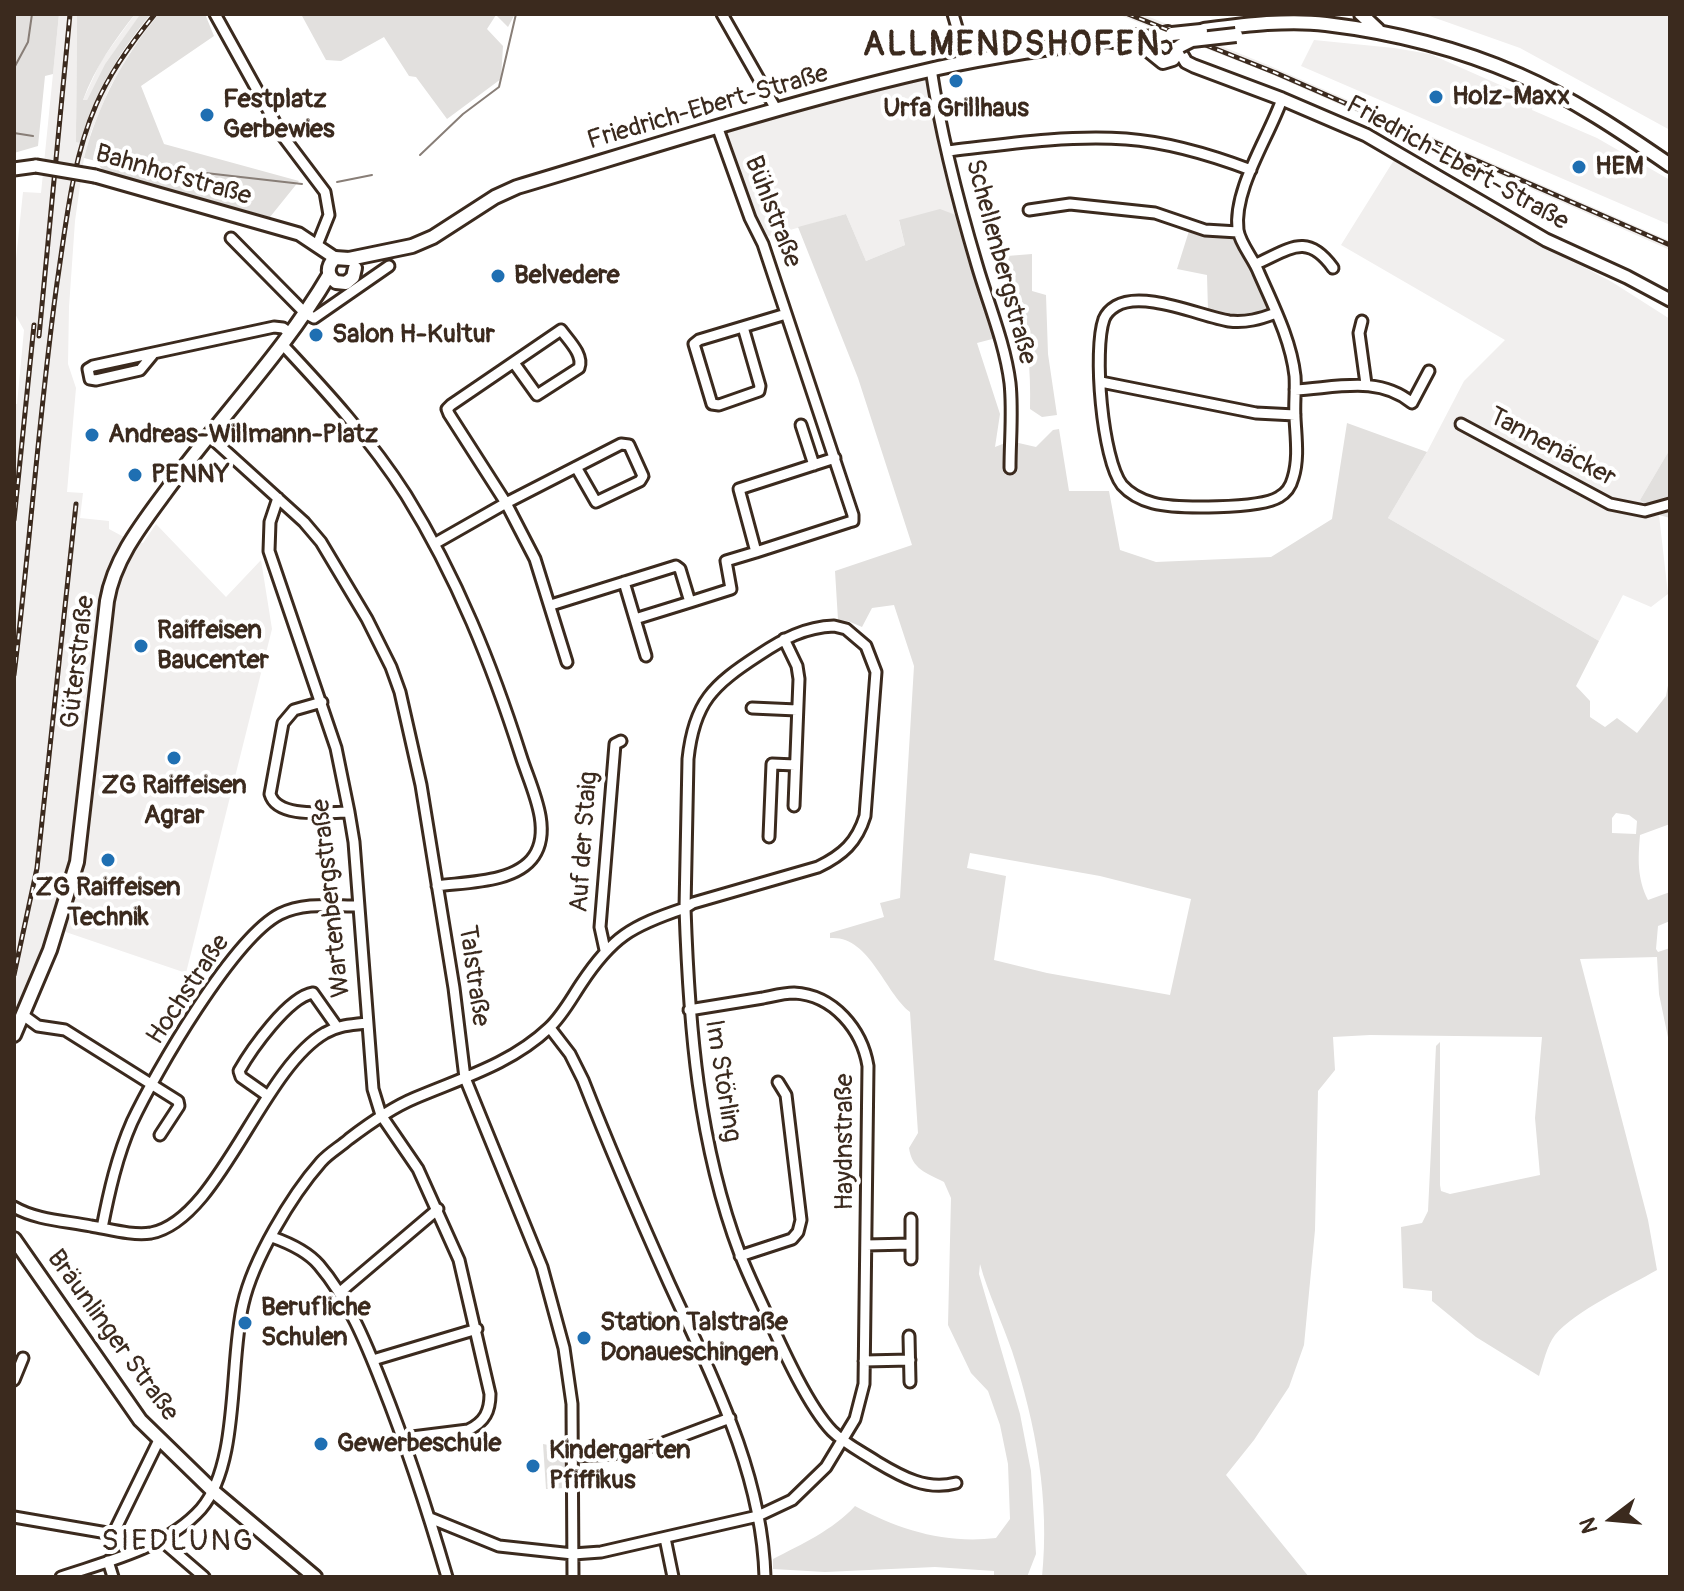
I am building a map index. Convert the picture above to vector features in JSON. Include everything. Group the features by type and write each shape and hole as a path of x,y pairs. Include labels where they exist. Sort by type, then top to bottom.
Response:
{"main road":[{"path":"1325,24 1341,14"},
{"path":"1347,29 1355,14"},
{"path":"1361,14 1381,32"},
{"path":"1172,34 1269,24 1325,24 1436,44 1522,76 1572,102 1670,165"},
{"path":"1166,62 1176,57 1180,48 1192,40 1347,29"},
{"name":"Friedrich-Ebert-Straße","path":"332,270 350,281 352,263 433,237 495,197 517,187 776,109 931,69 1123,35 1149,38 1172,34 1180,48"},
{"path":"1152,52 1156,37"},
{"name":"Friedrich-Ebert-Straße","path":"1107,40 1142,45 1159,61 1166,62"},
{"path":"332,270 352,263"},
{"name":"Güterstraße","path":"14,1035 59,926 77,862 109,587 115,569 140,528 208,435 314,301 332,270"},
{"name":"Bräunlinger Straße","path":"15,1245 131,1409 159,1440 213,1491 315,1577"}],"street":[{"path":"215,14 282,135 325,192 329,215 317,245"},
{"path":"722,14 776,109"},
{"path":"953,14 967,62"},
{"name":"Friedrich-Ebert-Straße","path":"1180,48 1186,62 1366,135 1546,240 1670,300"},
{"name":"Friedrich-Ebert-Straße","path":"1166,62 1219,76"},
{"name":"Schellenbergstraße","path":"931,69 942,133 963,218 1008,376 1012,412 1010,468"},
{"path":"1276,313 1256,320 1230,321 1141,301 1118,305 1107,314 1104,320 1101,382 1107,447 1112,467 1122,485 1133,494 1162,505 1198,507 1276,499 1287,491 1293,478 1297,451 1295,374 1276,313 1256,264 1238,232 1239,210 1251,170 1282,99"},
{"name":"Bühlstraße","path":"690,602 731,589 726,565 729,560 853,521 763,244 750,218 717,126"},
{"path":"948,151 1055,140 1129,139 1221,159 1251,170"},
{"name":"Bahnhofstraße","path":"14,169 36,166 95,176 299,234 317,245 332,270"},
{"path":"1029,210 1070,204 1155,213 1205,230 1238,232"},
{"path":"231,238 305,313 314,318 389,266"},
{"path":"1256,264 1298,246 1311,247 1322,253 1333,268"},
{"path":"743,327 759,391 719,405 712,404 694,344 743,327 786,314"},
{"path":"1362,321 1359,333 1366,384"},
{"path":"154,353 140,370 96,380 88,377 88,369 93,366 274,327 290,333"},
{"path":"514,363 537,395 582,363 561,330 447,409 506,503 535,559 567,662"},
{"path":"282,344 326,390 382,461 434,544 472,621 502,698 539,812 539,844 533,858 522,867 489,879 437,886"},
{"path":"1295,390 1366,384 1382,386 1401,394 1412,403 1429,371"},
{"path":"1101,382 1256,413 1295,415"},
{"name":"Tannenäcker","path":"1461,424 1610,504 1645,511 1670,504"},
{"path":"801,425 814,465"},
{"name":"Talstraße","path":"208,435 321,542 391,667 407,717 437,886 465,1078 544,1273 569,1379 573,1456 573,1577"},
{"path":"434,544 506,503 576,467 626,443 643,476 640,481 596,502 576,467"},
{"path":"756,552 739,489 835,458"},
{"name":"Wartenbergstraße","path":"278,498 267,539 269,551 322,702 336,748 349,812 354,842 366,1023 373,1089 381,1115"},
{"path":"551,605 676,566 680,569 690,602 635,619"},
{"path":"624,582 646,656"},
{"name":"Im Störling","path":"213,1491 225,1451 243,1303 253,1272 287,1207 324,1159 381,1115 512,1055 550,1028 616,939 651,919 685,908 693,903 818,867 852,845 865,816 876,672 866,646 846,629 819,627 784,639 723,678 700,712 691,736 685,908 689,1010 698,1091 719,1190 740,1256 782,1348 817,1412 843,1440 918,1483 941,1487 956,1483"},
{"path":"784,639 797,666 794,806"},
{"path":"322,702 294,710 283,723 271,800 286,811 349,812"},
{"path":"752,708 797,710"},
{"name":"Auf der Staig","path":"605,950 600,927 610,793 615,744 621,741"},
{"path":"769,837 772,764 795,765"},
{"name":"Hochstraße","path":"102,1228 118,1162 132,1123 221,975 260,928 280,914 309,905 358,906"},
{"path":"268,1096 241,1077 239,1071 269,1026 303,997 313,993 337,1027"},
{"name":"Haydnstraße","path":"430,1518 499,1546 573,1554 601,1552 777,1509 809,1485 826,1467 843,1440 860,1403 864,1361 866,1049 857,1031 831,1006 793,993 689,1010"},
{"path":"23,1015 38,1026 65,1030 153,1085"},
{"path":"14,1207 25,1214 102,1228 149,1233 171,1225 209,1186 282,1075 305,1051 322,1034 337,1027 366,1023"},
{"path":"550,1028 570,1054 583,1080 646,1231 730,1418 753,1488 765,1577"},
{"path":"740,1256 792,1239 798,1232 801,1220 786,1095 778,1082"},
{"name":"Hochstraße","path":"153,1085 178,1101 179,1106 160,1135"},
{"path":"381,1115 418,1169 459,1260 490,1394 487,1416 468,1430 404,1438"},
{"path":"339,1293 438,1209"},
{"path":"911,1219 911,1259"},
{"path":"272,1237 302,1250 318,1263 339,1293 373,1360 404,1438 447,1577"},
{"name":"Haydnstraße","path":"866,1245 911,1244"},
{"path":"373,1360 477,1329"},
{"path":"909,1336 910,1382"},
{"path":"14,1380 23,1358"},
{"path":"864,1361 910,1360"},
{"path":"573,1456 613,1454 658,1445 730,1418"},
{"path":"113,1534 159,1440"},
{"path":"61,1577 161,1540 196,1514 213,1491"},
{"path":"14,1517 113,1534 128,1553"},
{"path":"665,1538 673,1577"},
{"path":"161,1540 204,1577"},
{"path":"108,1561 113,1577"}],"shaded area":[{"path":"14,14 59,14 53,74 45,76 38,146 14,153"},
{"path":"59,14 77,14 76,118 79,143 92,105 112,67 151,14 159,14 129,54 109,89 84,158 75,221 69,307 68,364 76,388 67,492 83,493 80,518 109,521 109,529 122,536 143,543 156,524 226,597 261,560 272,629 186,973 54,928 14,1024 14,404 17,404 24,330 14,312 14,278 23,192 41,193"},
{"path":"77,14 135,14 99,65 83,100 87,100 105,64 139,16 151,14 108,75 80,143 76,142"},
{"path":"135,14 141,14 105,64 87,100 83,100 101,61"},
{"path":"159,14 205,14 214,36 141,86 164,144 299,181 270,217 104,172 96,161 84,158 114,82 134,47"},
{"path":"301,14 515,14 508,27 496,15 487,29 503,46 501,79 447,119 416,77 409,76 384,37 341,61 326,60"},
{"path":"1117,14 1139,14 1152,18 1268,65 1670,241 1670,250 1266,72"},
{"path":"1424,14 1670,14 1670,130 1520,48"},
{"path":"1314,40 1430,54 1534,100 1532,110 1597,138 1670,180 1670,225 1301,66"},
{"path":"930,75 961,217 899,221 905,245 866,261 846,214 762,238 722,129"},
{"path":"1394,160 1489,217 1612,282 1670,319 1670,449 1640,500 1659,515 1668,594 1651,607 1623,595 1599,641 1388,518 1464,381 1505,340 1341,245"},
{"path":"940,209 961,217 996,338 977,343 1000,414 995,447 1010,441 1036,447 1053,430 1059,429 1069,491 1109,491 1120,550 1156,562 1271,557 1332,519 1347,423 1427,452 1388,518 1599,641 1576,686 1590,701 1590,717 1605,727 1617,718 1637,733 1666,696 1670,675 1670,824 1640,835 1639,860 1640,876 1648,900 1670,892 1670,921 1658,926 1656,949 1658,952 1670,948 1670,1047 1659,994 1657,957 1580,959 1648,1220 1657,1270 1589,1308 1564,1326 1550,1344 1539,1376 1476,1337 1432,1301 1432,1291 1403,1288 1401,1227 1422,1223 1428,1211 1436,1046 1440,1042 1440,1185 1441,1191 1450,1194 1540,1175 1535,1118 1542,1037 1333,1037 1335,1070 1318,1091 1315,1230 1304,1345 1289,1387 1226,1475 1309,1577 1042,1577 1044,1520 1034,1435 1012,1351 980,1264 979,1274 1020,1414 1031,1471 1036,1554 1027,1577 994,1577 994,1571 935,1567 825,1572 773,1569 773,1559 827,1529 855,1506 906,1528 959,1539 996,1538 1010,1519 1008,1464 1000,1425 988,1391 971,1373 948,1325 951,1198 944,1182 917,1166 909,1148 918,1133 910,1012 866,955 844,939 830,938 830,933 884,917 880,903 900,898 914,666 894,605 872,608 862,627 838,620 835,571 912,545 858,378 798,227 846,214 866,261 905,245 899,220","holes":["1616,813 1629,815 1637,821 1636,834 1612,833 1612,818","970,853 1100,876 1191,899 1170,995 1047,973 994,960 1006,876 967,868"]},
{"path":"987,211 991,226 1001,231 1007,256 1032,254 1032,291 1046,295 1048,354 1057,415 1042,417 1030,409 1029,365 1023,321 1011,281 990,234"},
{"path":"1189,231 1236,236 1253,265 1272,310 1240,316 1208,311 1207,275 1177,269"},
{"path":"1670,449 1670,518 1659,515 1640,500"},
{"path":"543,1444 565,1448 565,1488 546,1489"}],"waterway":[{"path":"14,68 28,42 32,14"},
{"path":"420,155 463,114 499,87 516,14"},
{"path":"14,133 33,136"},
{"path":"102,150 153,167 302,184"},
{"path":"337,182 372,175"}],"railway":[{"path":"39,336 70,14"},
{"path":"14,675 51,332 75,170 88,126 108,81 155,14"},
{"path":"1128,14 1276,73 1670,245"},
{"path":"14,520 34,325"},
{"path":"14,975 37,868 76,504"}],"place":[{"name":"Urfa Grillhaus","path":"956,81"},
{"name":"Holz-Maxx","path":"1436,97"},
{"name":"Festplatz Gerbewies","path":"207,115"},
{"name":"HEM","path":"1579,167"},
{"name":"Belvedere","path":"498,276"},
{"name":"Salon H-Kultur","path":"316,335"},
{"name":"Andreas-Willmann-Platz","path":"92,435"},
{"name":"PENNY","path":"135,475"},
{"name":"Raiffeisen Baucenter","path":"141,646"},
{"name":"ZG Raiffeisen Agrar","path":"174,758"},
{"name":"ZG Raiffeisen Technik","path":"108,860"},
{"name":"Berufliche Schulen","path":"245,1323"},
{"name":"Station Talstraße Donaueschingen","path":"584,1338"},
{"name":"Gewerbeschule","path":"321,1444"},
{"name":"Kindergarten Pfiffikus","path":"533,1466"}],"district":[{"name":"ALLMENDSHOFEN","path":"1012,46"},
{"name":"SIEDLUNG","path":"178,1542"}]}
